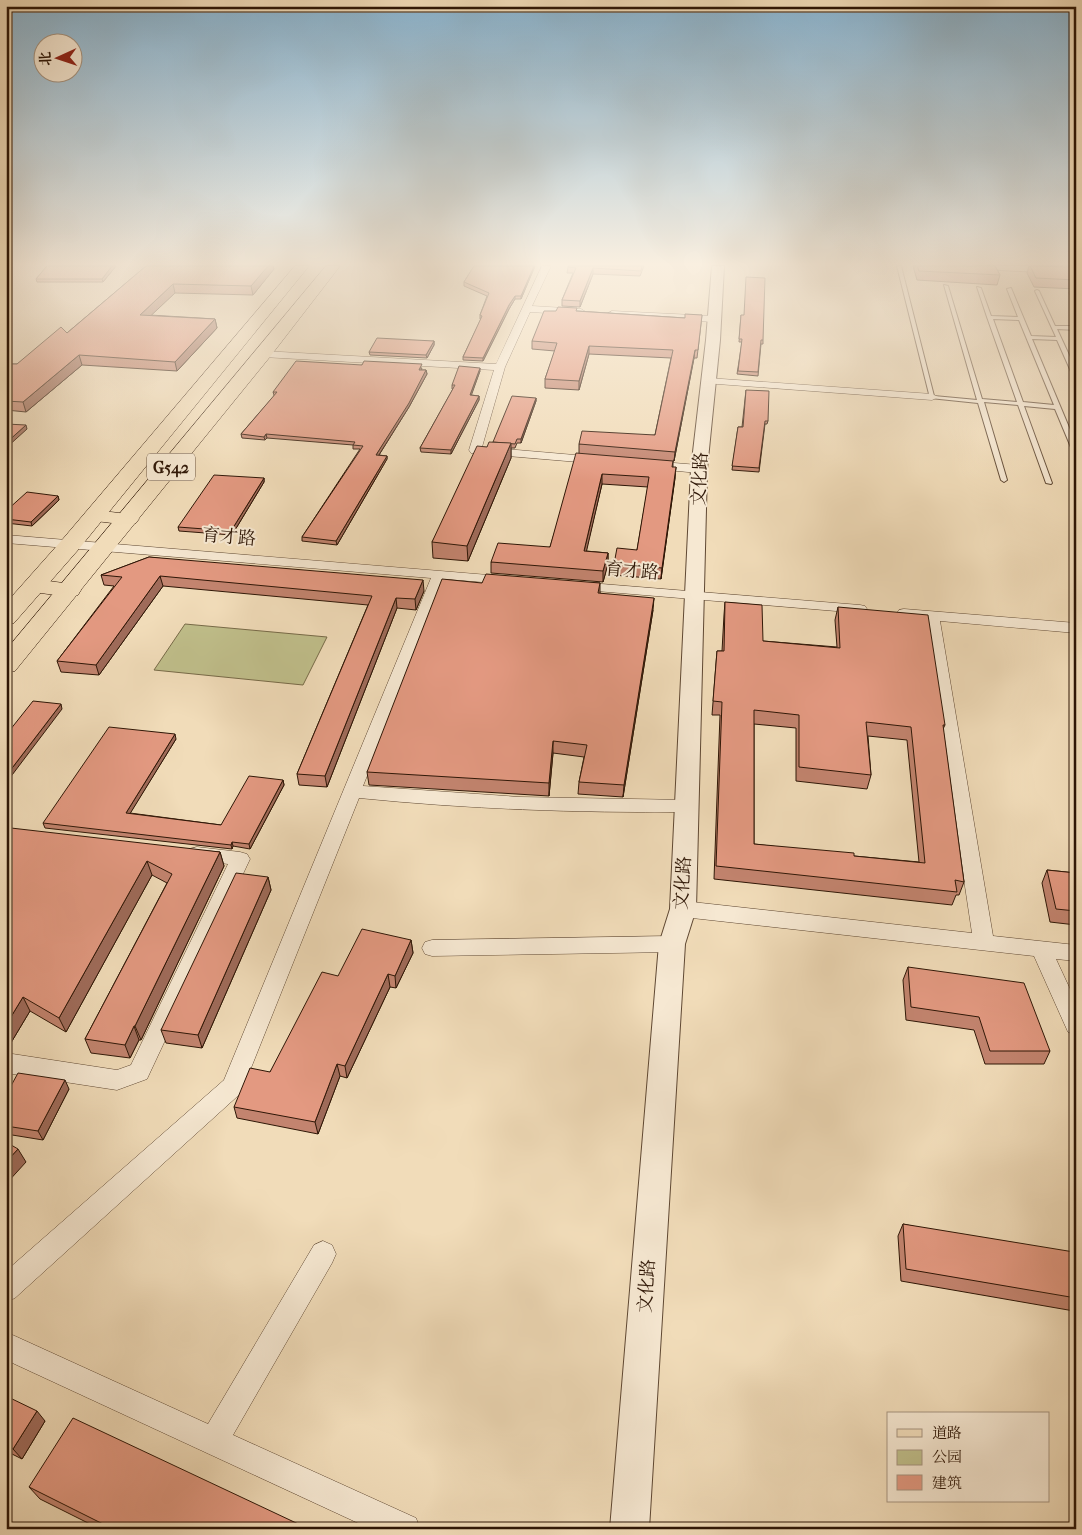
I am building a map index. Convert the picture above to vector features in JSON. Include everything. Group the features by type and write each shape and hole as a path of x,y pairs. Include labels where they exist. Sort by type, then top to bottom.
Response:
{"main road":[{"name":"G542","path":"6,618 70,545 242,338"},
{"name":"G542","path":"6,666 106,547 276,338"},
{"path":"94,516 128,519"},
{"path":"34,586 70,590"}],"street":[{"path":"513,338 500,367 475,450 611,462"},
{"name":"文化路","path":"629,1529 672,944 683,909 699,469 712,338"},
{"path":"263,354 500,367"},
{"path":"708,381 932,397"},
{"path":"640,464 699,469"},
{"name":"育才路","path":"6,539 519,581"},
{"path":"6,1289 233,1086 440,574"},
{"name":"育才路","path":"568,585 873,610"},
{"path":"892,612 1076,628"},
{"path":"932,615 984,943"},
{"path":"353,791 477,803 547,806 687,806"},
{"path":"6,1063 117,1080 139,1072 240,858 181,852"},
{"path":"683,909 1076,953"},
{"path":"432,948 672,944"},
{"path":"1041,949 1076,1026"},
{"path":"214,1441 323,1254"},
{"path":"6,1346 404,1529"}],"lane":[{"path":"917,338 932,397 1057,407"},
{"path":"962,338 1004,480"},
{"path":"996,338 1049,483"},
{"path":"1029,338 1076,452"},
{"path":"1038,338 1059,339 1076,376"}],"green space":[{"path":"185,624 327,637 303,685 154,670"}],"building":[{"path":"48,338 198,338 175,362 79,355 23,402 6,401 6,364 17,364"},
{"path":"377,338 434,341 426,355 369,352"},
{"path":"472,338 493,338 483,358 463,357"},
{"path":"533,338 699,338 698,350 695,350 675,452 579,444 582,431 655,435 673,350 589,346 579,381 545,379 557,343 532,341"},
{"path":"763,338 763,340 761,340 758,372 738,371 742,339 739,339"},
{"path":"296,361 362,365 364,361 422,364 419,370 426,370 409,403 376,455 387,456 336,541 302,537 363,446 353,445 355,442 266,434 264,437 241,434 277,392 273,392"},
{"path":"459,366 480,368 470,395 479,396 451,450 420,448 455,385 452,385"},
{"path":"746,390 769,391 768,421 765,421 759,468 732,466 738,427 743,427"},
{"path":"512,396 536,398 521,439 517,439 515,444 493,442"},
{"path":"6,424 26,425 6,443"},
{"path":"489,442 511,443 467,546 432,542 477,446 487,447"},
{"path":"576,453 673,461 672,467 676,467 662,568 614,564 617,548 637,550 649,477 602,474 584,551 608,553 603,571 491,562 498,543 550,547"},
{"path":"214,475 264,478 231,531 178,527"},
{"path":"27,492 58,496 31,522 6,519 6,511"},
{"path":"149,557 423,580 415,599 396,598 325,776 297,774 372,596 160,576 96,665 57,661 122,577 101,575"},
{"path":"486,574 600,583 598,593 654,598 624,785 579,782 587,745 553,741 549,783 367,772 442,579 482,583"},
{"path":"725,602 762,605 763,641 840,648 838,607 928,615 945,725 943,725 964,882 955,880 957,892 716,866 722,702 713,701 717,651 724,651","holes":["754,710 799,715 799,767 871,775 866,722 911,727 925,863 854,856 854,853 754,844"]},
{"path":"33,701 61,704 6,776 6,735"},
{"path":"109,727 175,734 126,813 221,825 249,776 283,780 249,844 232,842 231,845 43,823"},
{"path":"11,828 220,852 125,1045 85,1039 172,874 147,861 59,1018 23,997 6,1025 6,835"},
{"path":"1047,870 1076,873 1076,911 1056,909"},
{"path":"236,873 268,877 198,1035 161,1030"},
{"path":"362,929 411,940 395,976 388,974 345,1066 337,1064 315,1122 234,1107 250,1068 270,1072 322,972 338,976"},
{"path":"908,967 1024,983 1050,1051 990,1051 979,1017 911,1007"},
{"path":"18,1073 65,1080 38,1131 6,1126 6,1095"},
{"path":"6,1142 18,1149 6,1162"},
{"path":"903,1224 1074,1252 1076,1263 1076,1298 906,1269"},
{"path":"6,1396 37,1411 13,1449 6,1446"},
{"path":"73,1418 309,1529 113,1529 29,1487"}]}
